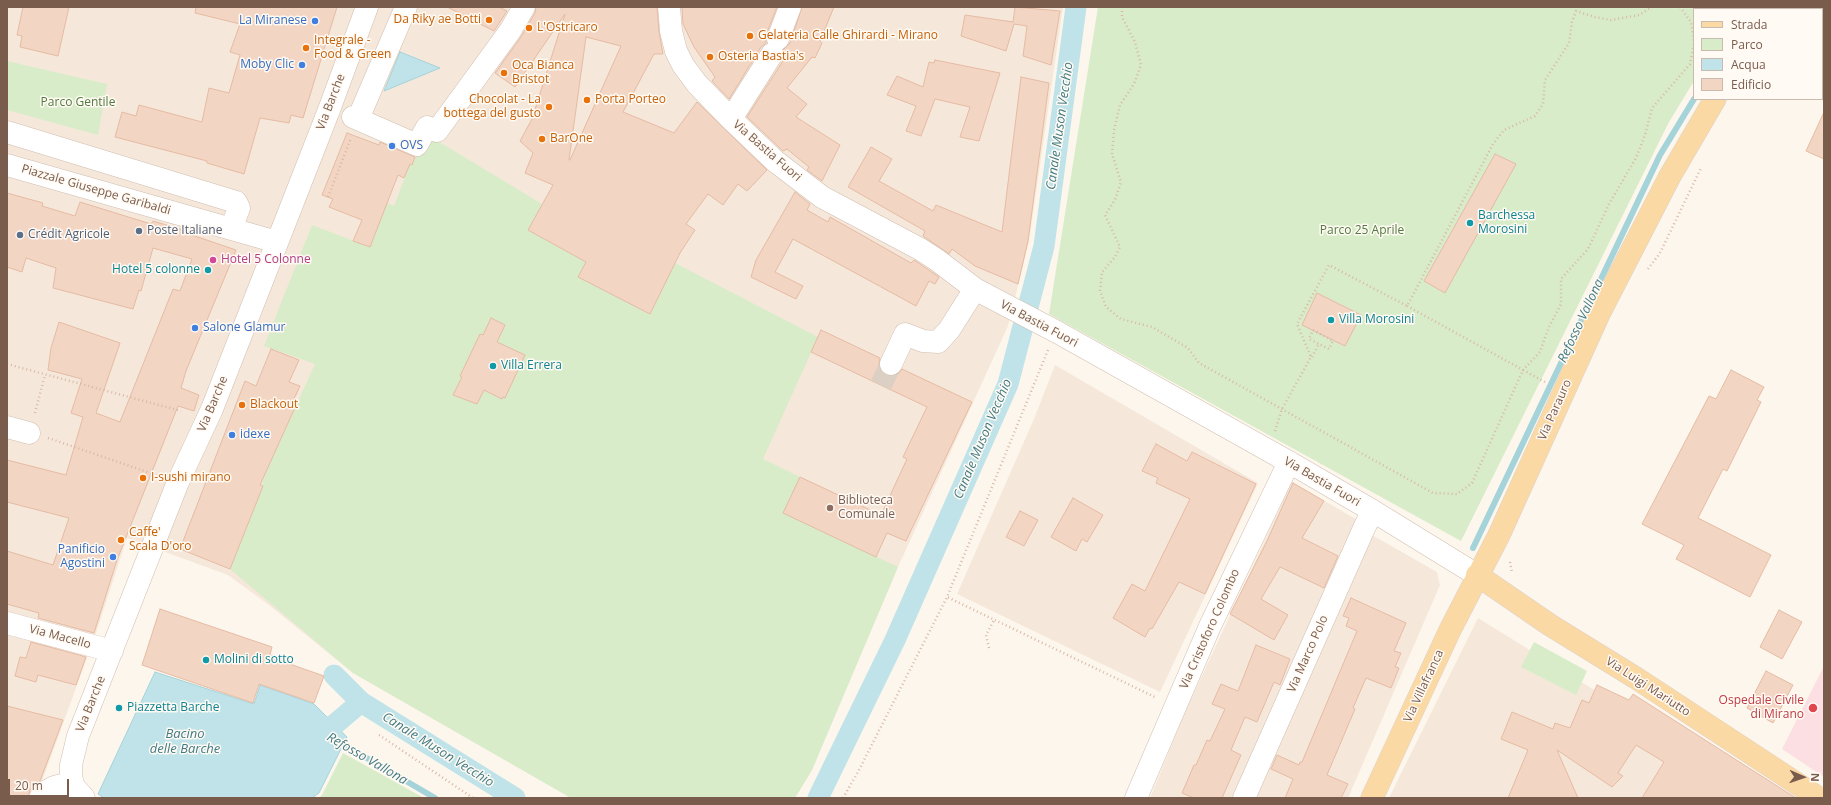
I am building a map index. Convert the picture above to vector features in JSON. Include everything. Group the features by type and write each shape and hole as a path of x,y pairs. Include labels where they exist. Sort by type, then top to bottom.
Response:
{"main road":[{"name":"Via Parauro","path":"1477,575 1499,535 1599,314 1670,176 1714,100"},
{"name":"Via Villafranca","path":"1372,798 1477,575"},
{"name":"Via Luigi Mariutto","path":"1477,575 1550,625 1636,678 1819,798"}],"street":[{"name":"Via Barche","path":"78,790 71,765 78,736 178,482 212,409 367,7"},
{"path":"406,7 354,124 417,144 427,126 436,131 496,51 524,7"},
{"name":"Via Bastia Fuori","path":"669,7 672,38 676,51 683,65 697,84 775,161 822,197 920,249 975,289 1011,308 1049,338 1289,462 1373,511 1477,575"},
{"path":"731,119 775,46 790,7"},
{"path":"7,132 236,202 239,208 231,229"},
{"path":"84,186 92,158"},
{"name":"Piazzale Giuseppe Garibaldi","path":"7,165 277,242"},
{"path":"891,364 905,334 923,342 938,342 949,330 975,289"},
{"path":"7,427 29,433"},
{"name":"Via Cristoforo Colombo","path":"1136,798 1210,626 1289,462"},
{"name":"Via Marco Polo","path":"1244,798 1373,511"},
{"name":"Via Macello","path":"7,623 112,651"},
{"path":"40,798 45,792 54,787 78,790"}],"path":[{"path":"1122,7 1122,16 1135,42 1141,65 1134,84 1120,105 1114,130 1112,154 1121,182 1115,200 1104,215 1120,247 1115,257 1102,272 1100,291 1106,307 1121,319 1152,327 1188,348 1198,363 1433,493 1457,494 1472,483 1523,370 1540,352 1548,329 1561,304 1561,279 1588,249 1609,204 1636,158 1645,135 1652,108 1690,64 1693,48"},
{"path":"1407,306 1493,144 1504,130 1534,116 1543,104 1545,80 1569,43 1572,22 1576,10 1575,7"},
{"path":"1576,10 1594,17 1611,20 1639,15 1652,7"},
{"path":"1680,7 1691,22 1693,36"},
{"path":"328,197 354,124"},
{"path":"1646,271 1660,253 1704,161"},
{"path":"1312,357 1297,324 1329,265 1546,382"},
{"path":"1313,330 1333,341 1329,349 1319,344 1309,338 1313,330"},
{"path":"843,798 858,772 947,597 1049,338"},
{"path":"1267,450 1273,438 1282,410 1319,344"},
{"path":"7,364 181,411"},
{"path":"45,375 29,433 62,441 178,482"},
{"path":"947,597 1160,699"},
{"path":"988,648 986,635 994,620"},
{"path":"378,735 473,798"}],"shaded area":[{"path":"7,7 1063,7 1029,241 1008,326 898,567 812,770 795,798 571,798 353,673 269,605 228,575 127,538 95,636 38,792 34,798 7,798"},
{"path":"1055,365 1258,483 1160,692 957,594 1034,419"},
{"path":"1292,482 1359,521 1237,798 1150,798 1186,710"},
{"path":"1372,535 1437,572 1440,585 1348,798 1250,798"},
{"path":"1478,618 1769,798 1389,798"},
{"name":"Ospedale Civile di Mirano","path":"1824,666 1824,777 1782,749"}],"green space":[{"name":"Parco 25 Aprile","path":"1098,7 1749,7 1693,8 1693,83 1669,122 1461,541 1049,314"},
{"name":"Parco Gentile","path":"7,61 107,84 98,135 7,110"},
{"path":"426,134 542,204 528,230 586,262 579,277 650,314 675,263 818,337 763,459 800,477 783,513 898,567 812,770 795,798 571,798 353,673 230,569 269,465 315,364 264,346 312,225 370,247 387,203 394,206 410,164 412,165"},
{"path":"1534,642 1587,671 1576,695 1521,667"},
{"path":"343,753 424,798 318,798 322,795"}],"water":[{"path":"400,52 440,68 384,91"},
{"name":"Bacino delle Barche","path":"155,672 254,704 260,685 314,704 347,737 319,793 312,798 104,798 98,794"}],"building":[{"path":"23,7 69,7 58,56 20,47 22,36 17,35"},
{"path":"196,7 337,7 303,118 291,115 289,123 260,118 244,174 207,163 207,161 115,137 122,112 136,116 139,105 202,122 209,88 229,93 240,55 230,52 240,24 195,13"},
{"path":"447,7 499,7 507,11 494,31"},
{"path":"536,7 657,7 663,54 654,54 623,112 674,133 697,102 767,170 747,191 738,184 723,205 708,194 686,224 695,230 680,253 650,314 578,277 586,262 528,230 553,185 525,173 533,153 520,141 532,119 565,14 515,87 495,73 521,37 535,13","holes":["586,37 621,46 570,160 569,160"]},
{"path":"682,7 777,7 766,35 766,43 761,47 729,99 712,81 715,77 694,47 683,24"},
{"path":"802,7 834,7 820,41 822,43 815,58 812,57 787,88 807,104 796,117 840,145 822,181 807,170 809,167 787,149 783,151 747,117 783,61 783,50 790,43"},
{"path":"1015,7 1060,11 1051,65 1023,56 1027,26 1014,24 1006,51 961,36 965,15 1013,22"},
{"path":"935,60 1000,73 979,141 960,137 970,107 935,99 921,136 906,131 916,106 887,95 897,76 923,87 929,62 934,63"},
{"path":"1021,77 1049,83 1028,241 1018,284 975,266 952,249 949,254 923,236 925,231 848,187 871,147 892,159 879,181 933,211 936,205 1002,232"},
{"path":"1824,112 1824,159 1806,151"},
{"path":"347,133 379,145 380,142 415,157 404,178 398,175 370,247 353,241 362,220 329,207 333,199 322,195"},
{"name":"Barchessa Morosini","path":"1495,154 1516,164 1445,293 1424,281"},
{"path":"795,192 810,204 807,210 828,222 830,217 911,263 914,260 939,277 935,284 929,281 916,306 793,239 775,272 803,286 796,299 751,277 756,260"},
{"path":"7,193 43,203 42,206 75,216 80,202 151,224 153,221 190,232 189,234 236,250 186,371 181,388 199,395 194,411 178,406 117,560 94,633 38,618 39,613 7,604 7,551 53,565 69,518 7,502 7,460 66,475 83,417 71,413 82,379 48,370 51,348 59,322 120,343 96,413 120,422 173,289 180,291 192,259 153,248 141,291 139,290 133,309 53,288 56,268 26,258 22,272 7,267"},
{"name":"Villa Morosini","path":"1317,293 1361,315 1345,346 1302,325"},
{"name":"Villa Errera","path":"491,318 505,325 497,342 525,355 505,398 503,397 502,399 484,390 477,404 453,395 462,377 460,376 480,334 483,335"},
{"path":"821,330 880,358 879,365 881,371 885,375 892,376 898,374 902,369 972,402 906,541 887,533 876,557 783,513 800,477 881,515 907,459 903,457 927,407 811,352"},
{"path":"271,349 299,360 289,382 300,386 293,401 297,403 260,485 263,486 230,569 180,549 245,381 256,386"},
{"path":"1731,370 1764,387 1757,400 1761,402 1727,471 1723,469 1698,518 1771,555 1750,597 1676,559 1684,545 1642,524 1709,396 1716,399"},
{"path":"1156,444 1187,461 1192,452 1256,484 1205,594 1179,582 1152,629 1150,628 1145,637 1113,618 1132,584 1145,591 1190,499 1156,483 1158,478 1142,471"},
{"path":"1293,483 1324,501 1302,538 1338,556 1324,588 1280,567 1261,599 1288,615 1274,640 1230,614 1267,541"},
{"path":"1073,498 1103,515 1087,542 1082,539 1076,551 1051,537"},
{"path":"1020,511 1038,520 1024,546 1006,537"},
{"path":"1351,598 1406,623 1394,651 1401,653 1395,667 1399,668 1391,688 1366,678 1353,708 1355,709 1327,775 1348,784 1341,798 1285,798 1293,779 1271,769 1277,755 1299,765 1300,762 1302,762 1357,631 1346,626 1349,618 1343,616"},
{"name":"Molini di sotto","path":"160,609 272,647 270,655 285,660 284,662 324,676 314,703 259,684 253,703 142,665"},
{"path":"1779,610 1802,622 1782,659 1760,647"},
{"path":"31,642 86,657 76,685 38,675 36,682 15,676 20,657 26,658"},
{"path":"1256,645 1290,659 1280,685 1274,682 1257,722 1245,717 1231,750 1241,755 1222,798 1194,798 1182,793 1194,765 1196,765 1207,740 1210,741 1225,709 1212,704 1221,684 1238,691"},
{"path":"1766,671 1793,685 1773,723 1747,708"},
{"path":"1597,685 1629,700 1633,694 1796,798 1642,798 1664,762 1636,745 1618,773 1623,776 1612,787 1557,750 1578,798 1508,798 1528,750 1501,739 1512,712 1553,729 1555,723 1570,728 1582,700 1589,703"},
{"path":"7,706 63,720 40,781 30,790 28,798 7,798"}],"waterway":[{"name":"Canale Muson Vecchio","path":"818,798 895,640 1008,384 1044,246 1076,7"},
{"name":"Refosso Vallona","path":"1473,548 1660,155 1693,100"},
{"name":"Canale Muson Vecchio","path":"334,675 361,702 515,798"},
{"path":"307,736 334,725 361,702"},
{"name":"Refosso Vallona","path":"336,740 435,798"}],"tunnel":[{"path":"881,385 891,364"}],"place":[{"name":"Da Riky ae Botti","path":"489,20"},
{"name":"La Miranese","path":"315,21"},
{"name":"L'Ostricaro","path":"529,28"},
{"name":"Gelateria Calle Ghirardi - Mirano","path":"750,36"},
{"name":"Integrale - Food & Green","path":"306,48"},
{"name":"Osteria Bastia's","path":"710,57"},
{"name":"Moby Clic","path":"302,65"},
{"name":"Oca Bianca Bristot","path":"504,73"},
{"name":"Porta Porteo","path":"587,100"},
{"name":"Chocolat - La bottega del gusto","path":"549,107"},
{"name":"BarOne","path":"542,139"},
{"name":"OVS","path":"392,146"},
{"name":"Barchessa Morosini","path":"1470,223"},
{"name":"Poste Italiane","path":"139,231"},
{"name":"Crédit Agricole","path":"20,235"},
{"name":"Hotel 5 Colonne","path":"213,260"},
{"name":"Hotel 5 colonne","path":"208,270"},
{"name":"Villa Morosini","path":"1331,320"},
{"name":"Salone Glamur","path":"195,328"},
{"name":"Villa Errera","path":"493,366"},
{"name":"Blackout","path":"242,405"},
{"name":"idexe","path":"232,435"},
{"name":"I-sushi mirano","path":"143,478"},
{"name":"Biblioteca Comunale","path":"830,508"},
{"name":"Caffe' Scala D'oro","path":"121,540"},
{"name":"Panificio Agostini","path":"113,557"},
{"name":"Molini di sotto","path":"206,660"},
{"name":"Piazzetta Barche","path":"119,708"},
{"name":"Ospedale Civile di Mirano","path":"1813,708"}]}
